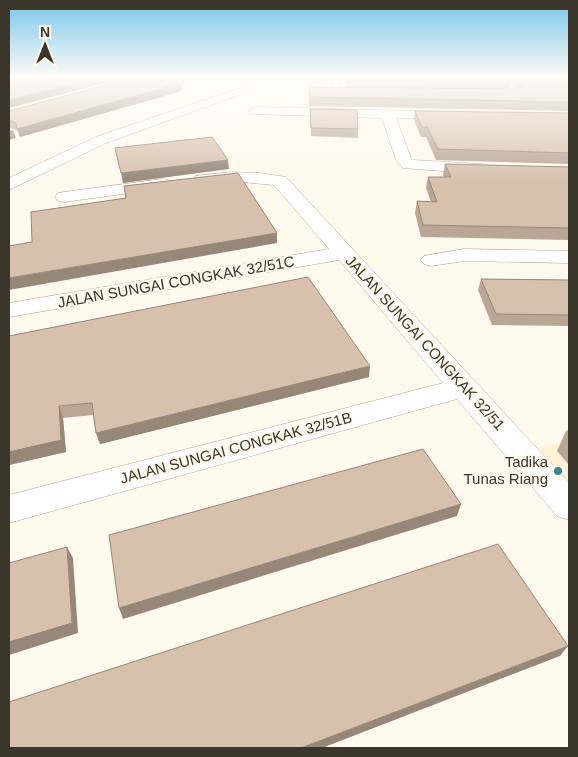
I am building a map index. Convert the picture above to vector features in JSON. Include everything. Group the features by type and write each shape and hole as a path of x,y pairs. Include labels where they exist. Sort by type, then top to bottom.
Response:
{"street":[{"path":"84,132 141,113"},
{"path":"9,185 32,172 101,140 174,113"},
{"path":"333,113 464,116"},
{"path":"388,115 404,160 409,165 500,170"},
{"name":"JALAN SUNGAI CONGKAK 32/51","path":"64,196 236,175 280,181 569,506"},
{"name":"JALAN SUNGAI CONGKAK 32/51C","path":"9,310 344,253"},
{"path":"431,260 464,255 569,258"},
{"name":"JALAN SUNGAI CONGKAK 32/51B","path":"9,509 464,387"}],"shaded area":[{"name":"Tadika Tunas Riang","path":"569,440 569,489 523,454"}],"building":[{"path":"9,113 73,113 17,129 16,123 9,120"},
{"path":"310,113 357,113 358,129 311,128"},
{"path":"416,113 569,113 569,153 438,149 427,127 422,127"},
{"path":"212,137 228,160 121,173 115,148"},
{"path":"445,164 569,167 569,228 423,225 417,201 437,202 428,177 451,177"},
{"path":"238,173 277,233 9,278 9,246 32,242 31,212 126,198 124,186"},
{"path":"308,277 370,366 96,433 92,403 59,406 61,440 9,452 9,336"},
{"path":"481,279 569,280 569,315 496,314"},
{"path":"423,449 461,504 119,608 109,535"},
{"path":"498,544 568,646 301,748 9,748 9,702"},
{"path":"67,547 72,623 9,642 9,563"}],"place":[{"name":"Tadika Tunas Riang","path":"558,471"}]}
